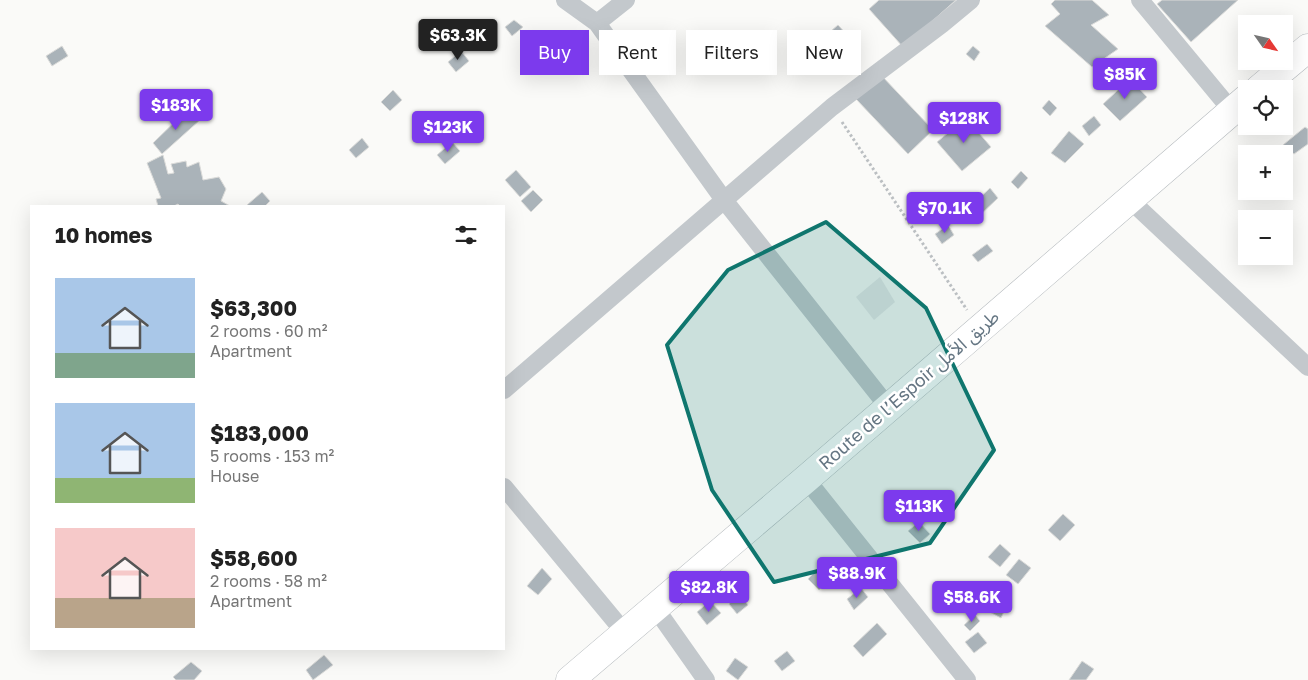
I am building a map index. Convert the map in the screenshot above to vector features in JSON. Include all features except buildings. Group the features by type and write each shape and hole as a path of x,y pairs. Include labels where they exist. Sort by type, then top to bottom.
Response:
{"highway":[{"path":"1270,80 1308,48"},
{"name":"Route de l’Espoir طريق الأمل","path":"570,680 656,609 1238,106"}],"street":[{"path":"565,0 597,23 724,200 889,408"},
{"path":"597,23 626,0"},
{"path":"505,389 832,107 971,0"},
{"path":"1140,0 1238,104"},
{"path":"1130,200 1308,367"},
{"path":"806,479 967,680"},
{"path":"505,488 625,633"},
{"path":"656,609 706,680"}],"path":[{"path":"832,107 980,329"}],"highlighted area":[{"path":"826,222 926,308 994,450 930,543 774,582 712,490 667,345 728,270"}],"shaded area":[{"path":"880,277 895,302 874,320 856,297"}]}
